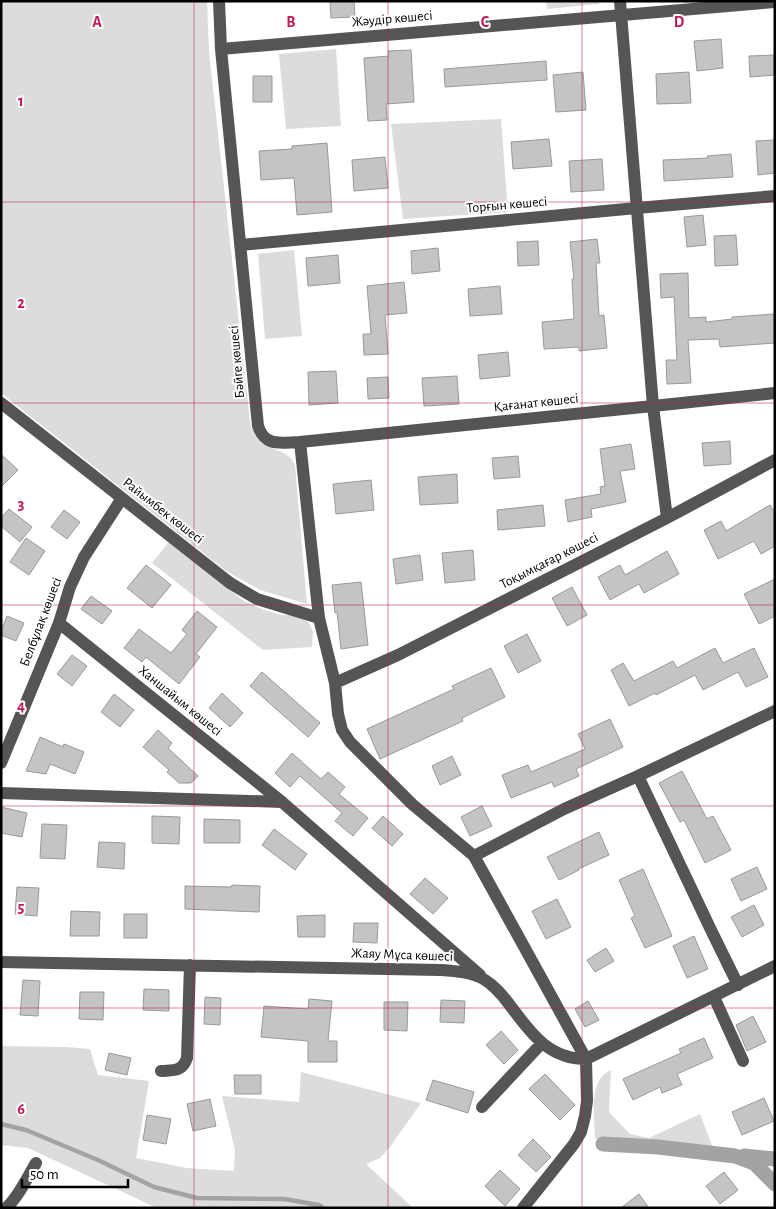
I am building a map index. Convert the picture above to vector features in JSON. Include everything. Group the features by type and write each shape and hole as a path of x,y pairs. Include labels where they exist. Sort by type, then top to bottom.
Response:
{"street":[{"path":"219,1 221,49 241,245"},
{"name":"Жәудір көшесі","path":"221,49 620,8 775,2"},
{"path":"620,8 653,406 666,518"},
{"name":"Торғын көшесі","path":"241,245 775,196"},
{"name":"Бәйге көшесі","path":"241,245 258,426 263,436 270,442 300,442"},
{"name":"Қағанат көшесі","path":"300,442 775,393"},
{"name":"Райымбек көшесі","path":"1,403 230,583 257,599 319,618"},
{"path":"300,442 319,618 335,683 338,714 342,730 350,742 412,804 474,856 586,1060 587,1102 581,1132 574,1144 522,1208"},
{"name":"Тоқымқағар көшесі","path":"335,683 398,655 775,460"},
{"name":"Белбұлақ көшесі","path":"1,763 59,623 70,587 84,556 122,498"},
{"name":"Ханшайым көшесі","path":"59,623 282,802 483,979"},
{"path":"474,856 564,810 775,711"},
{"path":"638,776 738,985"},
{"path":"1,793 282,802"},
{"name":"Жаяу Мұса көшесі","path":"1,962 440,970 466,973 483,979 499,992 529,1030 542,1043 559,1054 586,1060"},
{"path":"161,1071 178,1070 182,1068 187,1058 190,965"},
{"path":"586,1060 775,966"},
{"path":"714,997 743,1062"},
{"path":"482,1107 542,1043"},
{"path":"6,1208 11,1204 36,1162"}],"shaded area":[{"path":"1,1 207,1 209,52 250,422 253,433 258,440 264,445 284,453 295,465 307,604 260,590 226,571 1,393"},
{"path":"546,1 599,1 599,4 547,9"},
{"path":"336,49 341,126 286,129 279,54"},
{"path":"501,119 508,212 403,219 391,124"},
{"path":"294,250 302,336 265,339 258,254"},
{"path":"169,542 244,601 281,615 302,618 309,623 313,632 312,647 263,650 152,563"},
{"path":"1,1046 90,1049 98,1075 149,1081 136,1158 187,1168 234,1171 235,1150 222,1096 299,1102 301,1072 421,1103 390,1147 380,1158 366,1164 413,1208 157,1208 28,1148 1,1145"},
{"path":"611,1070 609,1112 630,1134 649,1138 700,1114 713,1148 595,1139 595,1091 603,1075"}],"building":[{"path":"330,1 354,1 355,17 331,18"},
{"path":"721,39 723,68 697,71 694,41"},
{"path":"411,50 414,102 386,104 387,120 368,121 364,58 389,56 388,51"},
{"path":"775,55 775,75 750,77 749,56"},
{"path":"546,61 547,80 445,87 444,69"},
{"path":"583,72 586,110 556,112 553,75"},
{"path":"689,72 691,103 657,104 656,74"},
{"path":"253,76 272,76 272,102 253,102"},
{"path":"549,139 552,166 513,169 511,142"},
{"path":"775,140 775,173 758,175 756,141"},
{"path":"327,143 332,212 297,215 294,178 261,180 259,151 292,149 292,146"},
{"path":"731,154 733,177 664,181 663,160 708,158 707,156"},
{"path":"385,157 388,188 354,191 352,160"},
{"path":"602,159 604,190 571,192 569,161"},
{"path":"703,215 706,245 687,247 684,217"},
{"path":"736,235 738,265 715,266 714,236"},
{"path":"597,239 600,263 596,263 599,316 604,315 607,348 579,351 579,347 544,349 542,322 574,319 572,279 574,279 570,242"},
{"path":"538,241 539,265 518,266 517,242"},
{"path":"438,248 440,271 412,274 411,251"},
{"path":"338,255 340,283 308,286 306,258"},
{"path":"688,273 689,318 706,317 706,322 732,319 732,317 775,314 775,343 720,347 719,339 688,340 691,383 667,384 666,360 677,360 674,297 661,298 660,274"},
{"path":"404,282 407,313 385,315 388,354 364,355 363,334 371,334 367,286"},
{"path":"500,286 502,314 470,316 468,289"},
{"path":"508,352 510,376 480,379 478,355"},
{"path":"336,371 338,403 309,405 308,372"},
{"path":"457,376 459,404 424,406 422,378"},
{"path":"388,377 389,398 368,399 367,378"},
{"path":"730,441 731,464 704,466 702,443"},
{"path":"631,444 635,469 620,471 626,502 591,509 592,517 568,522 565,500 601,494 600,487 605,486 600,449"},
{"path":"1,454 18,470 1,487"},
{"path":"518,456 520,477 494,479 492,458"},
{"path":"457,474 458,503 420,505 418,477"},
{"path":"371,480 374,510 336,514 333,484"},
{"path":"543,505 545,526 498,530 497,510"},
{"path":"770,505 775,513 775,546 761,554 754,541 718,559 704,530 721,521 726,531"},
{"path":"9,509 32,527 20,542 1,526 1,518"},
{"path":"64,510 80,522 67,539 51,527"},
{"path":"26,538 45,551 29,575 10,562"},
{"path":"473,550 475,580 445,583 442,553"},
{"path":"667,551 679,574 644,593 639,584 610,600 598,577 620,565 625,575"},
{"path":"420,555 423,580 396,584 393,559"},
{"path":"146,565 171,585 152,608 127,588"},
{"path":"775,579 775,616 759,624 744,594"},
{"path":"361,582 368,645 341,649 332,585"},
{"path":"572,587 587,615 567,626 552,598"},
{"path":"91,596 112,611 102,624 81,609"},
{"path":"197,611 217,627 196,654 200,657 179,684 146,657 142,662 124,648 139,629 171,653 187,634 182,630"},
{"path":"7,616 24,623 16,641 1,635"},
{"path":"527,634 541,661 518,673 504,646"},
{"path":"715,648 723,663 754,648 768,677 746,687 738,672 703,690 695,675 656,695 655,693 629,706 611,670 623,663 634,681 673,661 677,668"},
{"path":"72,655 87,666 72,686 57,674"},
{"path":"491,668 505,697 462,718 463,721 380,759 367,729 454,689 452,686"},
{"path":"262,672 320,723 308,737 250,686"},
{"path":"222,693 243,713 230,727 209,708"},
{"path":"114,694 134,710 120,727 101,712"},
{"path":"610,719 623,747 576,769 579,776 554,787 552,782 511,798 502,775 528,765 531,772 585,749 578,734"},
{"path":"158,730 172,743 168,748 198,776 191,783 179,783 167,772 169,770 143,747"},
{"path":"40,737 63,747 64,744 84,752 75,774 50,764 46,774 26,771"},
{"path":"292,753 321,779 328,772 345,787 339,794 368,818 353,836 335,821 342,813 300,776 290,787 275,773"},
{"path":"452,756 461,775 440,785 432,766"},
{"path":"682,771 707,819 713,816 731,850 705,863 684,820 680,822 659,783"},
{"path":"482,806 492,826 470,836 461,817"},
{"path":"1,807 27,813 22,837 1,833"},
{"path":"152,816 180,817 179,844 152,843"},
{"path":"383,816 403,834 392,846 372,828"},
{"path":"204,819 240,820 240,843 204,843"},
{"path":"42,824 67,825 65,859 40,858"},
{"path":"274,829 307,854 295,870 262,845"},
{"path":"599,832 609,855 559,880 547,857"},
{"path":"99,842 125,843 124,869 97,867"},
{"path":"757,867 767,889 741,901 731,879"},
{"path":"643,869 672,936 645,948 631,918 635,916 619,880"},
{"path":"425,878 448,898 433,914 410,894"},
{"path":"232,885 260,886 259,912 185,909 185,886 231,887"},
{"path":"17,887 39,888 37,916 15,914"},
{"path":"557,899 571,927 546,939 532,911"},
{"path":"754,905 764,925 742,937 731,917"},
{"path":"71,911 100,912 99,936 70,936"},
{"path":"124,914 147,914 147,938 124,938"},
{"path":"325,915 325,937 298,937 297,916"},
{"path":"354,923 378,923 377,943 353,942"},
{"path":"694,936 708,969 687,978 673,946"},
{"path":"606,948 614,961 595,972 587,960"},
{"path":"23,980 40,981 38,1016 20,1015"},
{"path":"144,989 169,990 169,1011 143,1010"},
{"path":"80,992 104,992 103,1020 79,1019"},
{"path":"205,997 221,998 220,1025 204,1024"},
{"path":"309,999 332,1001 328,1041 337,1041 337,1062 308,1062 308,1041 261,1037 264,1006 308,1009"},
{"path":"441,1000 465,1001 464,1023 440,1022"},
{"path":"588,1001 599,1020 585,1027 575,1009"},
{"path":"384,1002 408,1002 407,1031 384,1030"},
{"path":"753,1016 766,1042 747,1051 736,1025"},
{"path":"501,1031 518,1050 504,1064 486,1045"},
{"path":"704,1038 713,1058 677,1074 682,1085 662,1093 660,1087 633,1100 623,1079 681,1053 679,1049"},
{"path":"109,1053 131,1058 127,1075 105,1070"},
{"path":"545,1074 575,1105 560,1120 529,1089"},
{"path":"234,1075 261,1075 261,1094 235,1094"},
{"path":"433,1080 474,1092 468,1113 426,1100"},
{"path":"764,1098 774,1121 742,1135 732,1112"},
{"path":"210,1099 216,1126 193,1131 187,1104"},
{"path":"147,1115 171,1119 166,1144 143,1140"},
{"path":"533,1139 551,1157 536,1172 518,1155"},
{"path":"500,1170 520,1189 505,1206 485,1186"},
{"path":"724,1172 738,1190 720,1204 706,1186"},
{"path":"639,1194 649,1208 621,1208"}],"waterway":[{"path":"1,1124 26,1130 98,1160 154,1187 197,1198 284,1199 319,1205 323,1208"},
{"path":"603,1144 658,1147 735,1156 754,1163 775,1184"},
{"path":"744,1156 775,1159"}]}
